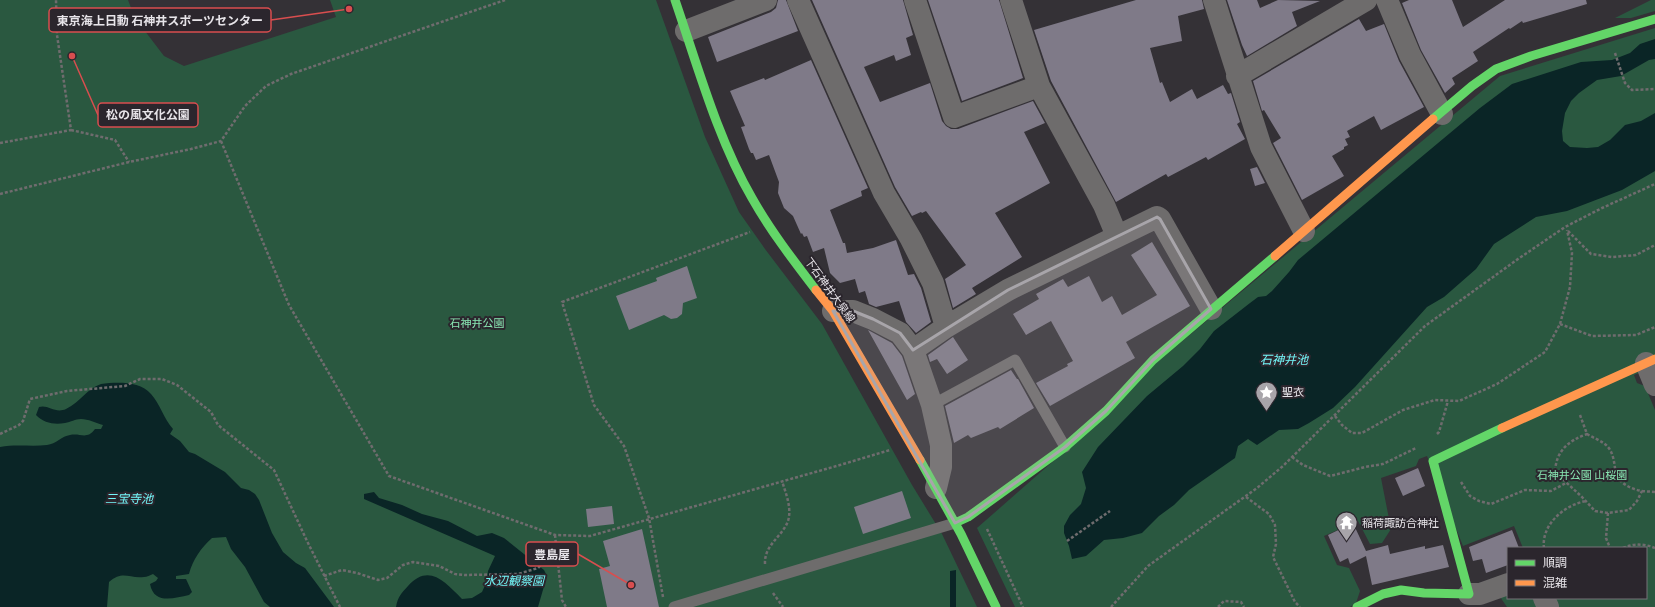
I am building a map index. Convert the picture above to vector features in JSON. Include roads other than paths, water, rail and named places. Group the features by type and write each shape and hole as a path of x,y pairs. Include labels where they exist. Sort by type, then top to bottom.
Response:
{"street":[{"name":"下石神井大泉線","path":"675,0 718,124 751,197 799,268 833,311 936,488 955,523 996,607"},
{"path":"686,31 766,0"},
{"path":"798,0 884,193 912,239 933,283 946,327"},
{"path":"915,0 954,117 1039,86"},
{"path":"1011,0 1039,86 1104,205 1116,236"},
{"path":"1214,0 1237,76 1261,146 1304,231"},
{"path":"1237,76 1366,0"},
{"path":"1387,0 1410,55 1442,114"},
{"path":"955,523 968,517 1065,447 1106,411 1153,360 1211,309 1442,114 1472,86 1496,69 1532,56 1655,19"},
{"path":"913,350 946,327 1008,290 1157,217 1160,219 1211,309"},
{"path":"833,311 853,311 873,319 900,333 913,350 932,405 941,445 941,467 936,488"},
{"path":"1469,594 1433,461 1534,413 1651,361 1655,385"},
{"path":"1357,607 1383,594 1401,590 1424,593 1480,594 1507,584"}],"lane":[{"path":"932,405 1014,360 1065,447"},
{"path":"674,607 766,581 955,523"}],"water":[{"name":"石神井池","path":"1655,39 1655,59 1649,60 1621,76 1597,80 1579,93 1571,101 1565,113 1562,131 1563,141 1570,147 1598,147 1610,140 1625,125 1641,121 1655,113 1655,171 1622,190 1567,211 1536,217 1494,244 1476,269 1444,297 1427,307 1355,387 1333,408 1298,429 1279,430 1257,445 1248,439 1238,446 1235,458 1189,490 1142,533 1123,538 1104,540 1086,556 1072,559 1064,533 1064,526 1070,515 1081,504 1086,488 1082,472 1098,447 1147,396 1183,366 1200,349 1214,331 1258,297 1266,296 1289,272 1298,260 1480,108 1512,84 1581,62 1612,60 1630,53 1640,44"},
{"name":"三宝寺池","path":"128,383 141,387 151,394 173,429 170,434 180,441 189,452 225,472 241,488 249,490 255,494 259,500 272,533 283,552 296,563 305,568 334,607 270,607 264,602 245,567 231,549 226,537 212,538 198,554 189,574 176,576 176,579 186,579 192,592 189,595 160,598 152,591 150,584 158,578 153,574 146,577 118,576 109,582 107,607 0,607 0,447 47,445 67,436 86,435 95,429 101,429 103,425 86,420 79,419 57,424 46,422 36,415 39,407 42,406 55,410 66,409 76,403 91,389 101,384"},
{"name":"水辺観察園","path":"374,492 379,498 402,505 422,514 448,521 477,536 492,533 504,538 544,570 547,576 538,607 396,607 403,591 416,579 423,576 430,576 443,581 462,599 472,598 482,592 487,581 488,571 495,556 364,499 364,494"},
{"path":"956,570 956,607 950,607 950,571"}],"place":[{"name":"東京海上日動 石神井スポーツセンター","path":"349,9"},
{"name":"松の風文化公園","path":"72,56"},
{"name":"聖衣","path":"1266,412"},
{"name":"稲荷諏訪合神社","path":"1347,542"},
{"name":"豊島屋","path":"631,585"}],"park label":[{"name":"石神井公園","path":"477,323"},
{"name":"石神井公園 山桜園","path":"1582,475"}]}
